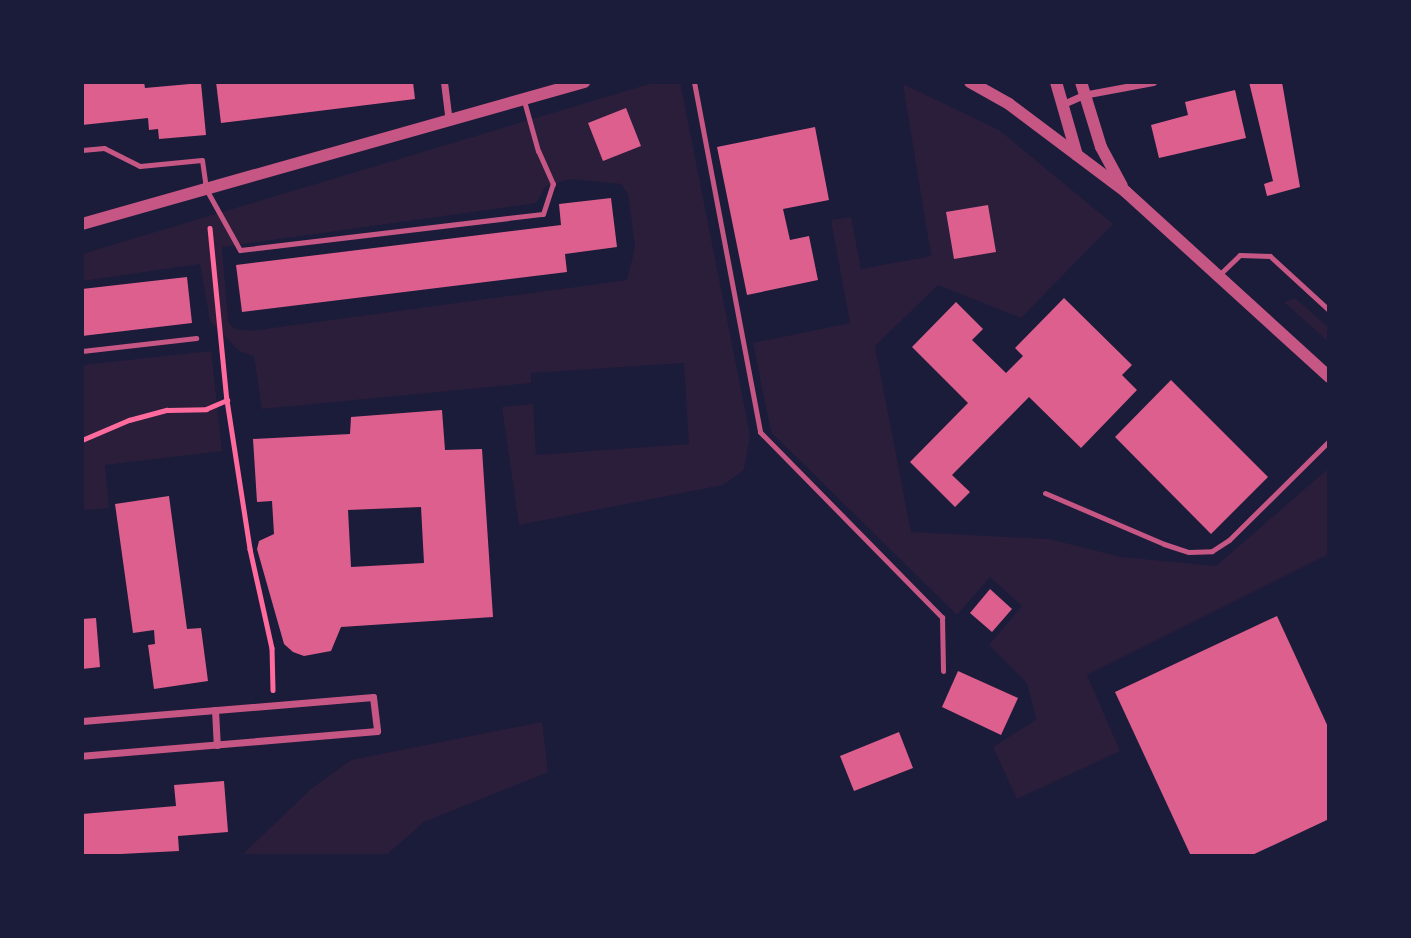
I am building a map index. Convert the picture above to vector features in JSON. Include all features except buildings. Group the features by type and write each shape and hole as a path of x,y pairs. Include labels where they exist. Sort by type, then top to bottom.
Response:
{"street":[{"path":"444,82 449,122"},
{"path":"82,224 584,82"},
{"path":"970,82 1009,104 1126,192 1329,377"},
{"path":"1056,82 1077,155"},
{"path":"1061,105 1082,89 1153,82"},
{"path":"1082,89 1101,147 1126,192"},
{"path":"82,720 373,697 377,732 82,756"},
{"path":"215,710 218,745"}],"lane":[{"path":"694,82 760,432 942,617 943,671"},
{"path":"82,150 104,148 140,166 202,160 206,189 240,250 542,214 553,184 538,151 524,100"},
{"path":"1218,276 1240,255 1270,256 1329,310"},
{"path":"82,351 196,338"},
{"path":"1045,493 1164,544 1189,552 1212,551 1229,540 1329,441"}],"path":[{"path":"206,189 227,400 250,550 272,648 273,705"},
{"path":"82,440 128,420 167,410 206,409 227,400"}],"shaded area":[{"path":"656,82 680,82 750,435 744,470 723,485 519,525 502,407 533,404 536,455 689,444 684,363 531,373 531,383 262,409 254,356 239,351 210,321 200,264 82,281 82,254","holes":["570,179 621,184 628,194 635,247 627,280 251,331 235,329 228,322 222,247 536,203 546,186"]},
{"path":"903,84 999,130 1113,224 1021,318 938,285 875,346 911,532 1049,539 1121,557 1216,566 1329,468 1329,554 1087,675 1120,751 1017,799 993,747 1036,720 1027,683 989,645 1022,606 990,577 957,615 771,432 753,343 850,323 831,220 851,217 861,269 931,256"},
{"path":"1295,298 1329,328 1329,342 1284,302"},
{"path":"211,351 222,451 105,465 109,508 82,510 82,365"},
{"path":"542,722 548,772 424,822 385,856 241,856 312,788 351,760"}]}
